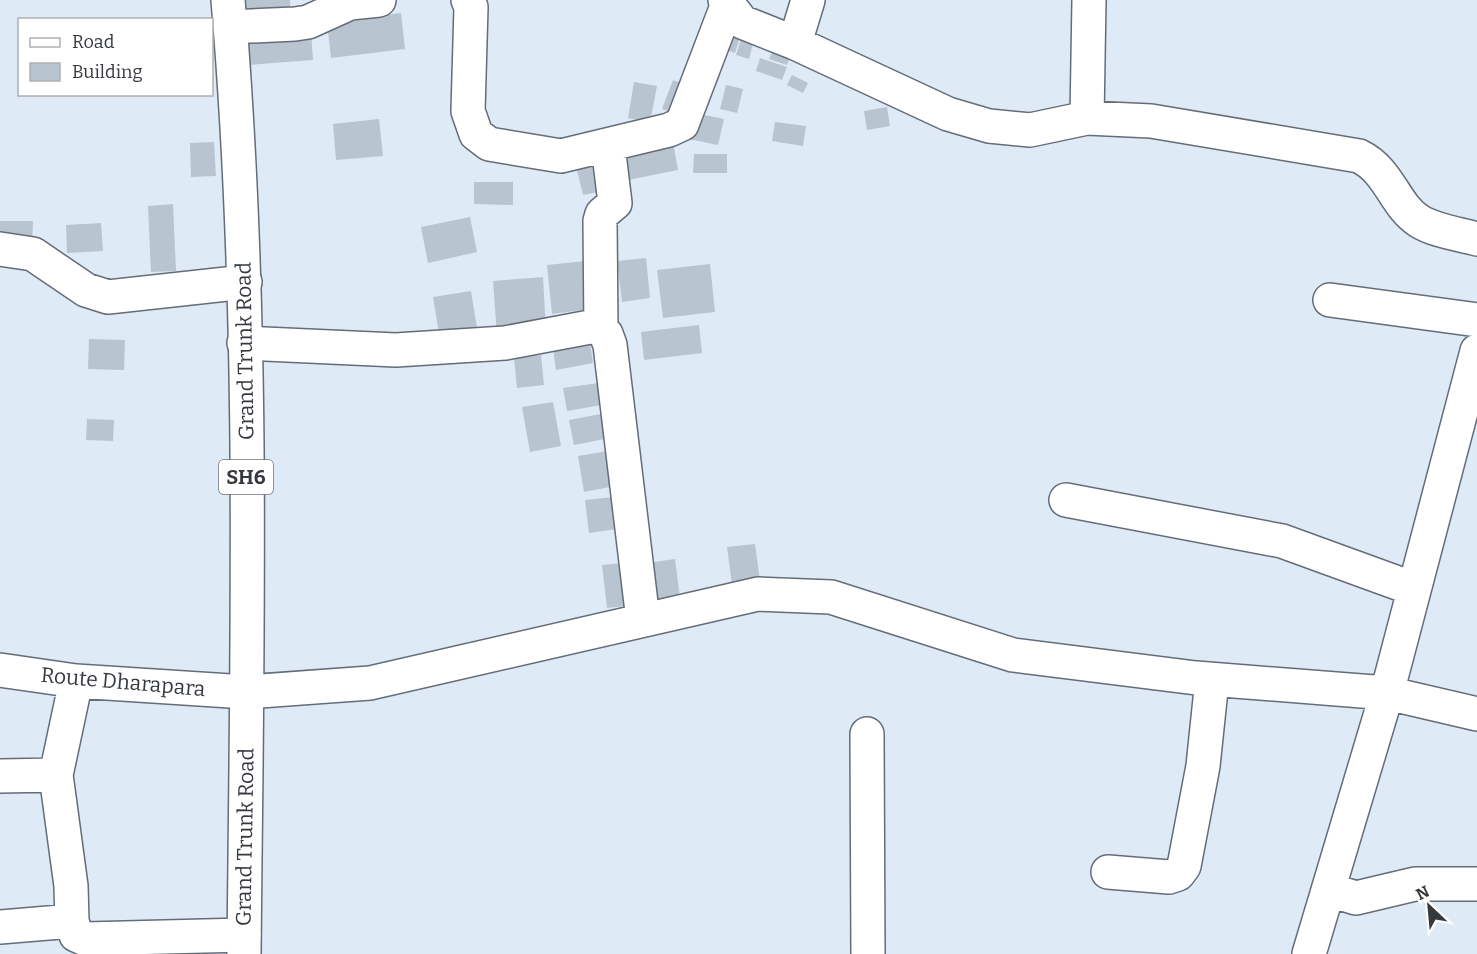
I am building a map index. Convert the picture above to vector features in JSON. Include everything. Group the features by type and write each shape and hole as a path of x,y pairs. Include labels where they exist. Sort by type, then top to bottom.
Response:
{"street":[{"path":"229,14 295,24 308,22 350,3 379,0"},
{"path":"468,0 471,7 468,111 476,134 489,144 544,155 561,156 669,130 682,124 726,3 742,22 795,43 948,114 989,126 1030,130 1086,118 1151,121 1359,156 1380,170 1419,221 1477,239"},
{"path":"795,43 808,0"},
{"path":"1086,118 1089,0"},
{"name":"Grand Trunk Road","path":"229,14 245,282 248,526 244,944"},
{"path":"608,146 615,203 602,214 600,221 602,330 610,345 618,398 643,620"},
{"path":"0,249 33,254 86,290 108,297 245,282"},
{"path":"1330,300 1477,320"},
{"path":"244,343 396,350 505,343 590,327 602,330"},
{"path":"1310,954 1387,693 1477,355"},
{"path":"1066,500 1282,541 1414,589"},
{"name":"Route Dharapara","path":"0,670 76,681 246,692 370,683 758,594 831,597 1013,655 1212,680 1387,693 1477,714"},
{"path":"1108,872 1169,877 1178,874 1184,866 1203,766 1212,680"},
{"path":"76,681 56,775 71,886 72,921 76,935 85,939 244,944"},
{"path":"867,734 868,954"},
{"path":"0,776 56,775"},
{"path":"1330,890 1356,897 1415,884 1477,884"},
{"path":"0,927 72,921"}],"building":[{"path":"245,0 290,0 291,15 247,20"},
{"path":"401,13 405,49 331,58 327,22"},
{"path":"743,28 735,53 718,47"},
{"path":"744,29 756,32 749,59 736,55"},
{"path":"311,31 313,60 248,65 246,35"},
{"path":"774,48 791,54 787,65 769,59"},
{"path":"760,58 787,67 782,80 756,71"},
{"path":"792,75 808,83 803,93 787,85"},
{"path":"673,80 692,87 681,116 662,109"},
{"path":"634,82 657,86 650,122 628,118"},
{"path":"726,85 743,89 737,113 720,109"},
{"path":"887,107 890,126 867,130 864,111"},
{"path":"690,112 724,119 718,145 684,138"},
{"path":"379,119 383,156 336,160 333,124"},
{"path":"775,122 806,126 803,146 772,141"},
{"path":"672,137 678,170 618,182 612,149"},
{"path":"214,142 216,176 191,177 190,143"},
{"path":"694,154 727,154 727,173 693,173"},
{"path":"596,157 604,191 583,195 575,162"},
{"path":"474,182 513,182 513,205 474,204"},
{"path":"173,204 176,271 151,272 148,206"},
{"path":"470,217 477,252 428,263 421,227"},
{"path":"0,221 33,221 32,246 0,246"},
{"path":"101,223 103,251 67,253 66,225"},
{"path":"646,258 650,298 622,302 617,261"},
{"path":"585,261 590,309 552,314 547,265"},
{"path":"710,264 715,312 663,318 657,270"},
{"path":"543,277 546,332 497,335 493,281"},
{"path":"471,291 478,334 440,340 433,297"},
{"path":"699,325 702,353 644,360 641,332"},
{"path":"589,335 593,363 556,370 552,341"},
{"path":"89,339 125,340 124,370 88,369"},
{"path":"541,355 544,385 517,388 514,358"},
{"path":"599,383 602,405 567,411 563,388"},
{"path":"553,402 561,446 530,452 522,407"},
{"path":"606,413 610,438 574,445 569,420"},
{"path":"87,419 114,420 113,441 86,440"},
{"path":"614,450 620,485 584,492 578,456"},
{"path":"613,497 617,529 589,533 585,500"},
{"path":"755,544 760,581 732,585 727,547"},
{"path":"675,559 680,598 646,602 641,564"},
{"path":"631,562 635,605 607,608 602,565"}]}
